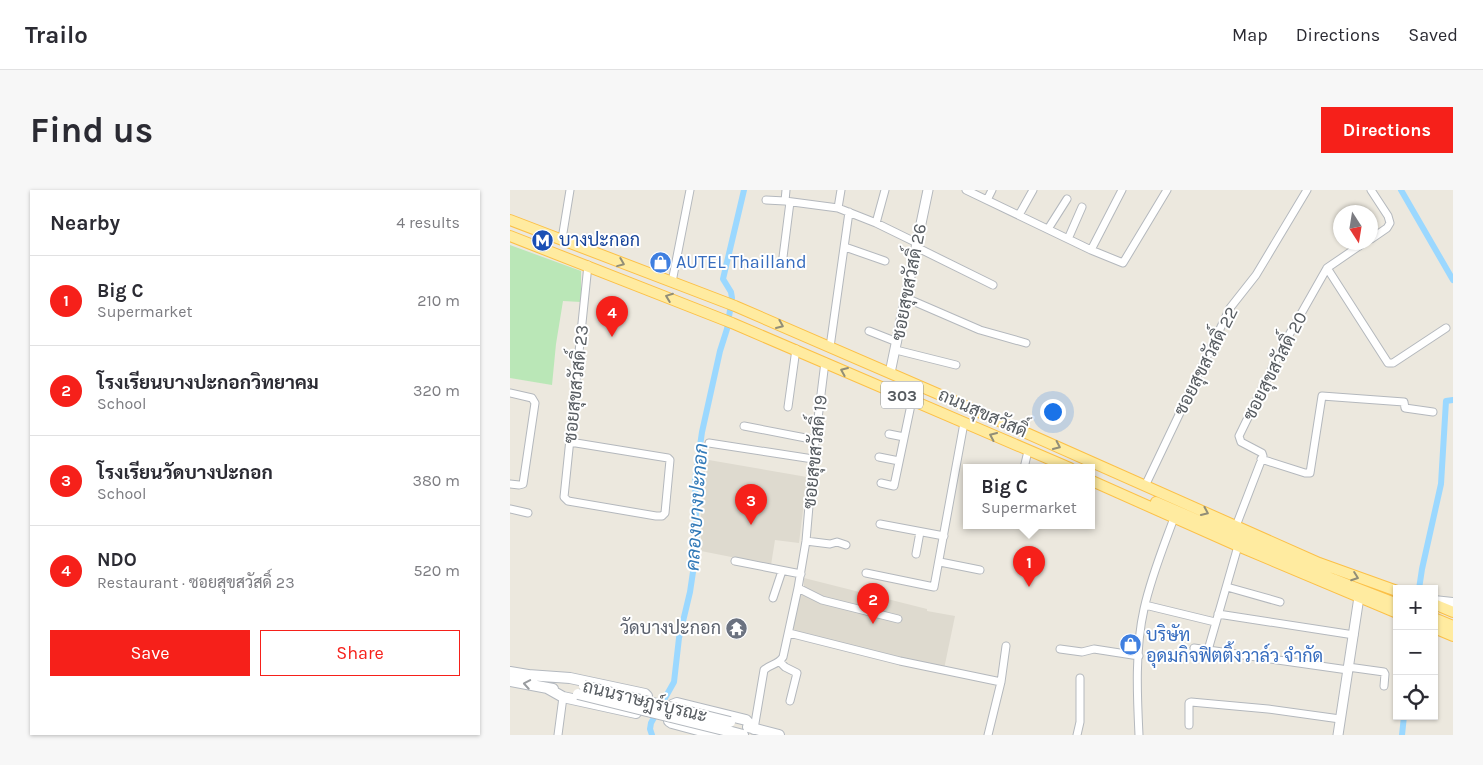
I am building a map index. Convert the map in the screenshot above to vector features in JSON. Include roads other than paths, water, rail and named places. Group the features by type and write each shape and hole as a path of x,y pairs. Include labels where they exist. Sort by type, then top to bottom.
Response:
{"main road":[{"name":"ถนนสุขสวัสดิ์","path":"510,220 735,306 1326,566 1393,590"},
{"name":"ถนนสุขสวัสดิ์","path":"510,236 796,349 1060,464"},
{"path":"1095,478 1143,497 1360,598 1393,610"},
{"path":"1095,482 1174,518 1393,602"},
{"path":"1438,603 1453,603"},
{"path":"1438,605 1453,612"},
{"path":"1438,620 1453,626"},
{"path":"1438,629 1453,636"},
{"name":"ถนนราษฎร์บูรณะ","path":"510,672 729,727 754,728 779,735"},
{"path":"528,675 570,678 647,696 644,714 563,697 547,688"},
{"name":"ถนนราษฎร์บูรณะ","path":"510,681 547,688 581,690"},
{"path":"717,735 672,724 669,721 672,705 677,703 746,720 754,728"},
{"name":"ถนนราษฎร์บูรณะ","path":"729,727 743,735"}],"street":[{"path":"562,240 570,190"},
{"path":"672,282 690,190"},
{"path":"782,265 787,202 786,190"},
{"path":"838,208 841,190"},
{"path":"876,223 885,190"},
{"name":"ซอยสุขสวัสดิ์ 26","path":"890,373 928,190"},
{"path":"966,190 1091,250 1123,263 1168,190"},
{"path":"987,200 992,190"},
{"path":"1019,215 1033,190"},
{"path":"1091,250 1122,190"},
{"name":"ซอยสุขสวัสดิ์ 22","path":"1145,486 1226,317 1256,275 1307,190"},
{"path":"1371,190 1388,216 1390,223 1387,228 1378,234"},
{"path":"1048,229 1067,199"},
{"path":"766,200 838,208 849,212 876,223 994,285"},
{"path":"1068,239 1082,208"},
{"path":"830,347 849,212"},
{"path":"845,247 885,262"},
{"name":"ซอยสุขสวัสดิ์ 20","path":"1261,459 1262,453 1241,442 1239,436 1285,342 1327,268 1353,250"},
{"name":"ซอยสุขสวัสดิ์ 23","path":"570,442 668,458 671,463 665,513 662,516 568,501 564,497 588,266"},
{"path":"1327,268 1388,363 1393,362 1446,328"},
{"path":"906,298 980,330 1026,342"},
{"path":"869,331 896,346 956,366"},
{"path":"788,407 796,349"},
{"name":"ซอยสุขสวัสดิ์ 19","path":"780,662 784,657 806,541 813,459 825,362"},
{"path":"510,393 532,398 535,403 523,484 510,484"},
{"path":"1236,526 1261,459 1310,473 1322,396 1404,402 1405,408 1433,412"},
{"path":"881,483 894,486 912,400"},
{"path":"866,572 934,587 964,423"},
{"path":"744,426 816,440"},
{"path":"889,434 904,438"},
{"path":"708,443 813,459"},
{"path":"1025,464 1028,451"},
{"path":"879,457 899,461"},
{"path":"510,509 528,513"},
{"path":"1139,735 1139,640 1145,605 1154,572 1174,518"},
{"path":"880,524 944,536"},
{"path":"916,554 920,532"},
{"path":"806,541 830,544 837,542 846,545"},
{"path":"1208,650 1215,622 1243,544"},
{"path":"735,561 801,574"},
{"path":"940,562 952,567 980,570"},
{"path":"773,598 782,571"},
{"path":"1227,587 1280,602"},
{"path":"798,588 822,600 898,619"},
{"path":"1338,735 1360,598"},
{"path":"1145,605 1215,622"},
{"path":"1218,614 1354,635"},
{"path":"789,633 900,661 1001,682"},
{"path":"988,735 1001,682 1006,646"},
{"path":"1194,648 1348,669 1384,672 1384,686"},
{"path":"1060,649 1082,652 1094,649 1139,656"},
{"path":"754,728 764,670 780,662 784,667 797,673 790,701"},
{"path":"1077,735 1080,722 1080,678"},
{"path":"558,735 563,697"},
{"path":"1189,725 1189,703 1191,702 1268,708 1340,719"}],"waterway":[{"name":"คลองบางปะกอก","path":"652,735 651,723 674,682 679,638 690,592 697,545 695,481 702,432 720,351 727,329 732,298 731,292 723,279 744,190"},
{"path":"1401,190 1453,280"},
{"path":"1420,585 1441,484 1446,401 1453,400"},
{"path":"1402,735 1404,720"}],"place":[{"name":"บางปะกอก","path":"543,240"},
{"name":"AUTEL Thailland","path":"660,262"},
{"name":"NDO","path":"612,337"},
{"name":"โรงเรียนวัดบางปะกอก","path":"751,525"},
{"name":"Big C","path":"1029,587"},
{"name":"โรงเรียนบางปะกอกวิทยาคม","path":"873,624"},
{"name":"วัดบางปะกอก","path":"737,628"},
{"name":"บริษัท อุดมกิจฟิตติ้งวาล์ว จำกัด","path":"1130,645"}]}
